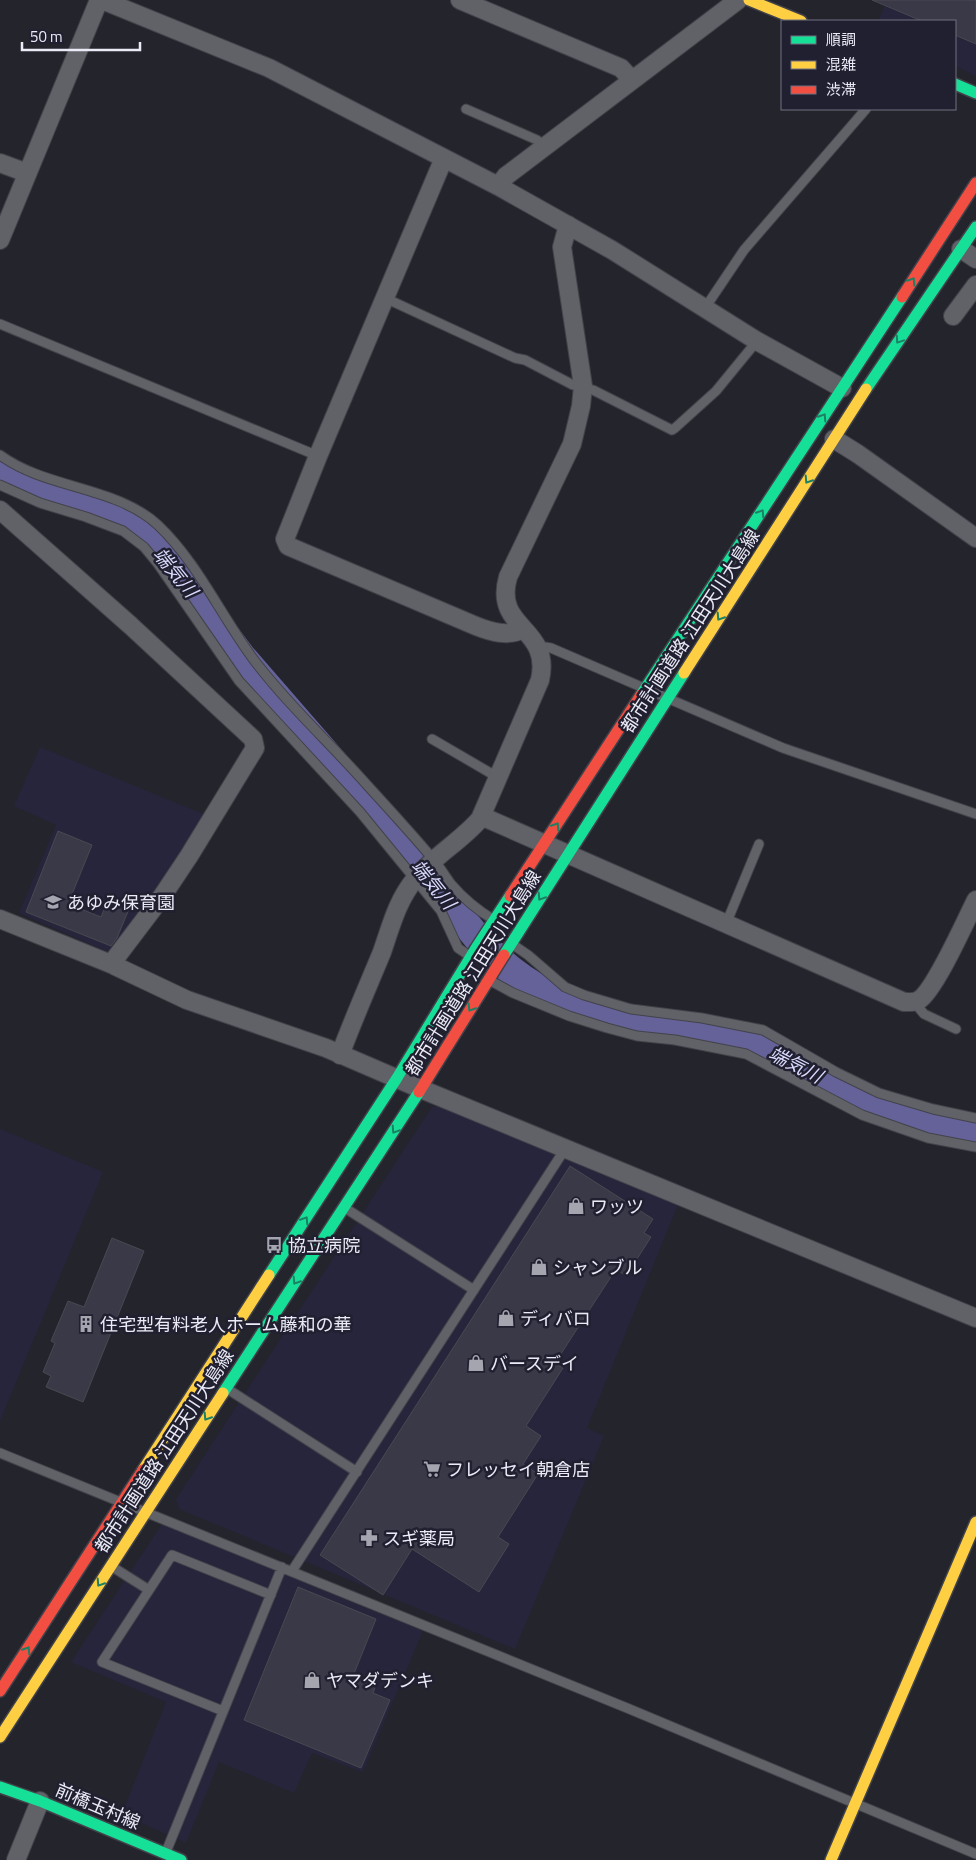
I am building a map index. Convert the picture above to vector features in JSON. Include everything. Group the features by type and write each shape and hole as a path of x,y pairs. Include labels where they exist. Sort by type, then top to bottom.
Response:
{"street":[{"path":"0,240 100,0 269,68 498,186 612,250 758,340 842,388"},
{"path":"460,0 621,68 632,80"},
{"path":"498,186 506,176 738,0"},
{"path":"749,0 799,20"},
{"path":"956,84 976,93"},
{"path":"444,158 318,456 285,539 288,546 476,626 504,633 516,633 523,629"},
{"path":"0,163 27,173"},
{"name":"都市計画道路 江田天川大島線","path":"2,1682 123,1502 397,1078 544,844 976,183"},
{"path":"340,1055 382,951 393,915 402,897 416,878 468,832 482,815 540,680 542,664 540,649 509,611 504,588 572,444 581,406 583,386 562,247 568,225"},
{"name":"都市計画道路 江田天川大島線","path":"0,1737 421,1089 496,967 834,439 976,227"},
{"path":"961,249 976,259"},
{"path":"953,316 976,285"},
{"path":"834,439 976,538"},
{"path":"0,510 130,625 253,739 255,744 255,748 189,856 161,898 111,964"},
{"path":"482,815 568,855 904,1002 914,1002 925,996 976,900"},
{"path":"0,919 111,964 187,1000 286,1033 976,1318"},
{"path":"831,1860 976,1522"},
{"name":"前橋玉村線","path":"0,1787 40,1801 181,1860"},
{"path":"16,1860 40,1801"}],"lane":[{"path":"466,109 537,140 544,147"},
{"path":"705,308 744,250 865,110"},
{"path":"384,298 515,358 525,360 566,382 593,390 672,430 716,391 758,340"},
{"path":"0,324 318,456"},
{"path":"0,455 12,464 38,476 112,499 144,515 157,525 189,562 254,659 271,681 347,762 453,885 493,923"},
{"path":"0,485 40,503 116,528 132,537 144,547 164,572 239,681 360,812 416,878 441,911 458,948 474,953"},
{"path":"540,649 551,648 783,748 976,814"},
{"path":"432,739 499,778"},
{"path":"726,924 759,844"},
{"path":"511,944 528,955 565,987 584,995 631,1009 702,1018 763,1030 836,1072 879,1093 933,1109 976,1118"},
{"path":"488,980 569,1016 607,1028 637,1036 675,1040 746,1054 862,1115 928,1138 976,1148"},
{"path":"914,1002 924,1014 956,1029"},
{"path":"292,1571 565,1149"},
{"path":"344,1207 474,1290"},
{"path":"226,1388 357,1472"},
{"path":"0,1452 976,1854"},
{"path":"223,1711 102,1662 172,1555 271,1595"},
{"path":"111,1566 149,1590"},
{"path":"166,1853 282,1567"}],"shaded area":[{"path":"887,0 976,0 976,76 956,66 956,20 878,20"},
{"path":"40,747 208,816 111,953 19,913 56,825 14,806"},
{"path":"432,1107 440,1107 679,1202 587,1428 604,1436 515,1649 179,1509 176,1499"},
{"path":"0,1129 103,1172 0,1421"},
{"path":"162,1524 423,1631 363,1772 312,1753 294,1793 219,1762 186,1843 122,1814 166,1702 71,1662"}],"building":[{"path":"872,0 976,0 976,44 956,35 956,20 920,20"},
{"path":"58,831 92,845 68,904 101,917 108,900 129,909 117,938 111,946 26,912"},
{"path":"570,1166 653,1219 644,1233 651,1237 626,1276 616,1269 555,1363 563,1368 526,1426 541,1436 523,1464 538,1474 498,1537 509,1544 479,1592 412,1549 383,1595 320,1555"},
{"name":"住宅型有料老人ホーム藤和の華","path":"112,1238 144,1251 83,1402 46,1387 51,1376 43,1372 55,1343 51,1341 68,1301 84,1307"},
{"name":"ヤマダデンキ","path":"298,1587 376,1619 353,1676 376,1685 373,1693 390,1700 361,1768 244,1720"}],"waterway":[{"name":"端気川","path":"0,471 23,483 110,511 134,524 173,565 241,656 361,794 480,941 513,972 532,985 572,1006 616,1020 708,1032 750,1041 765,1047 818,1078 862,1100 910,1117 976,1132"}],"traffic: fast":[{"path":"956,84 976,93"},
{"path":"866,389 976,227"},
{"path":"641,695 902,297"},
{"path":"504,955 684,673"},
{"path":"269,1275 397,1078 510,896"},
{"path":"223,1393 419,1092"},
{"path":"0,1787 40,1801 181,1860"}],"traffic: slow":[{"path":"749,0 799,20"},
{"path":"684,673 866,389"},
{"path":"143,1470 269,1275"},
{"path":"0,1737 223,1393"},
{"path":"831,1860 976,1522"}],"traffic: jam":[{"path":"902,297 976,183"},
{"path":"510,896 641,695"},
{"path":"419,1092 504,955"},
{"path":"0,1691 143,1470"}],"place":[{"name":"あゆみ保育園","path":"53,902"},
{"name":"ワッツ","path":"576,1206"},
{"name":"協立病院","path":"274,1245"},
{"name":"シャンブル","path":"539,1267"},
{"name":"ディバロ","path":"506,1318"},
{"name":"住宅型有料老人ホーム藤和の華","path":"86,1324"},
{"name":"バースデイ","path":"476,1363"},
{"name":"フレッセイ朝倉店","path":"432,1469"},
{"name":"スギ薬局","path":"369,1538"},
{"name":"ヤマダデンキ","path":"312,1680"}]}
